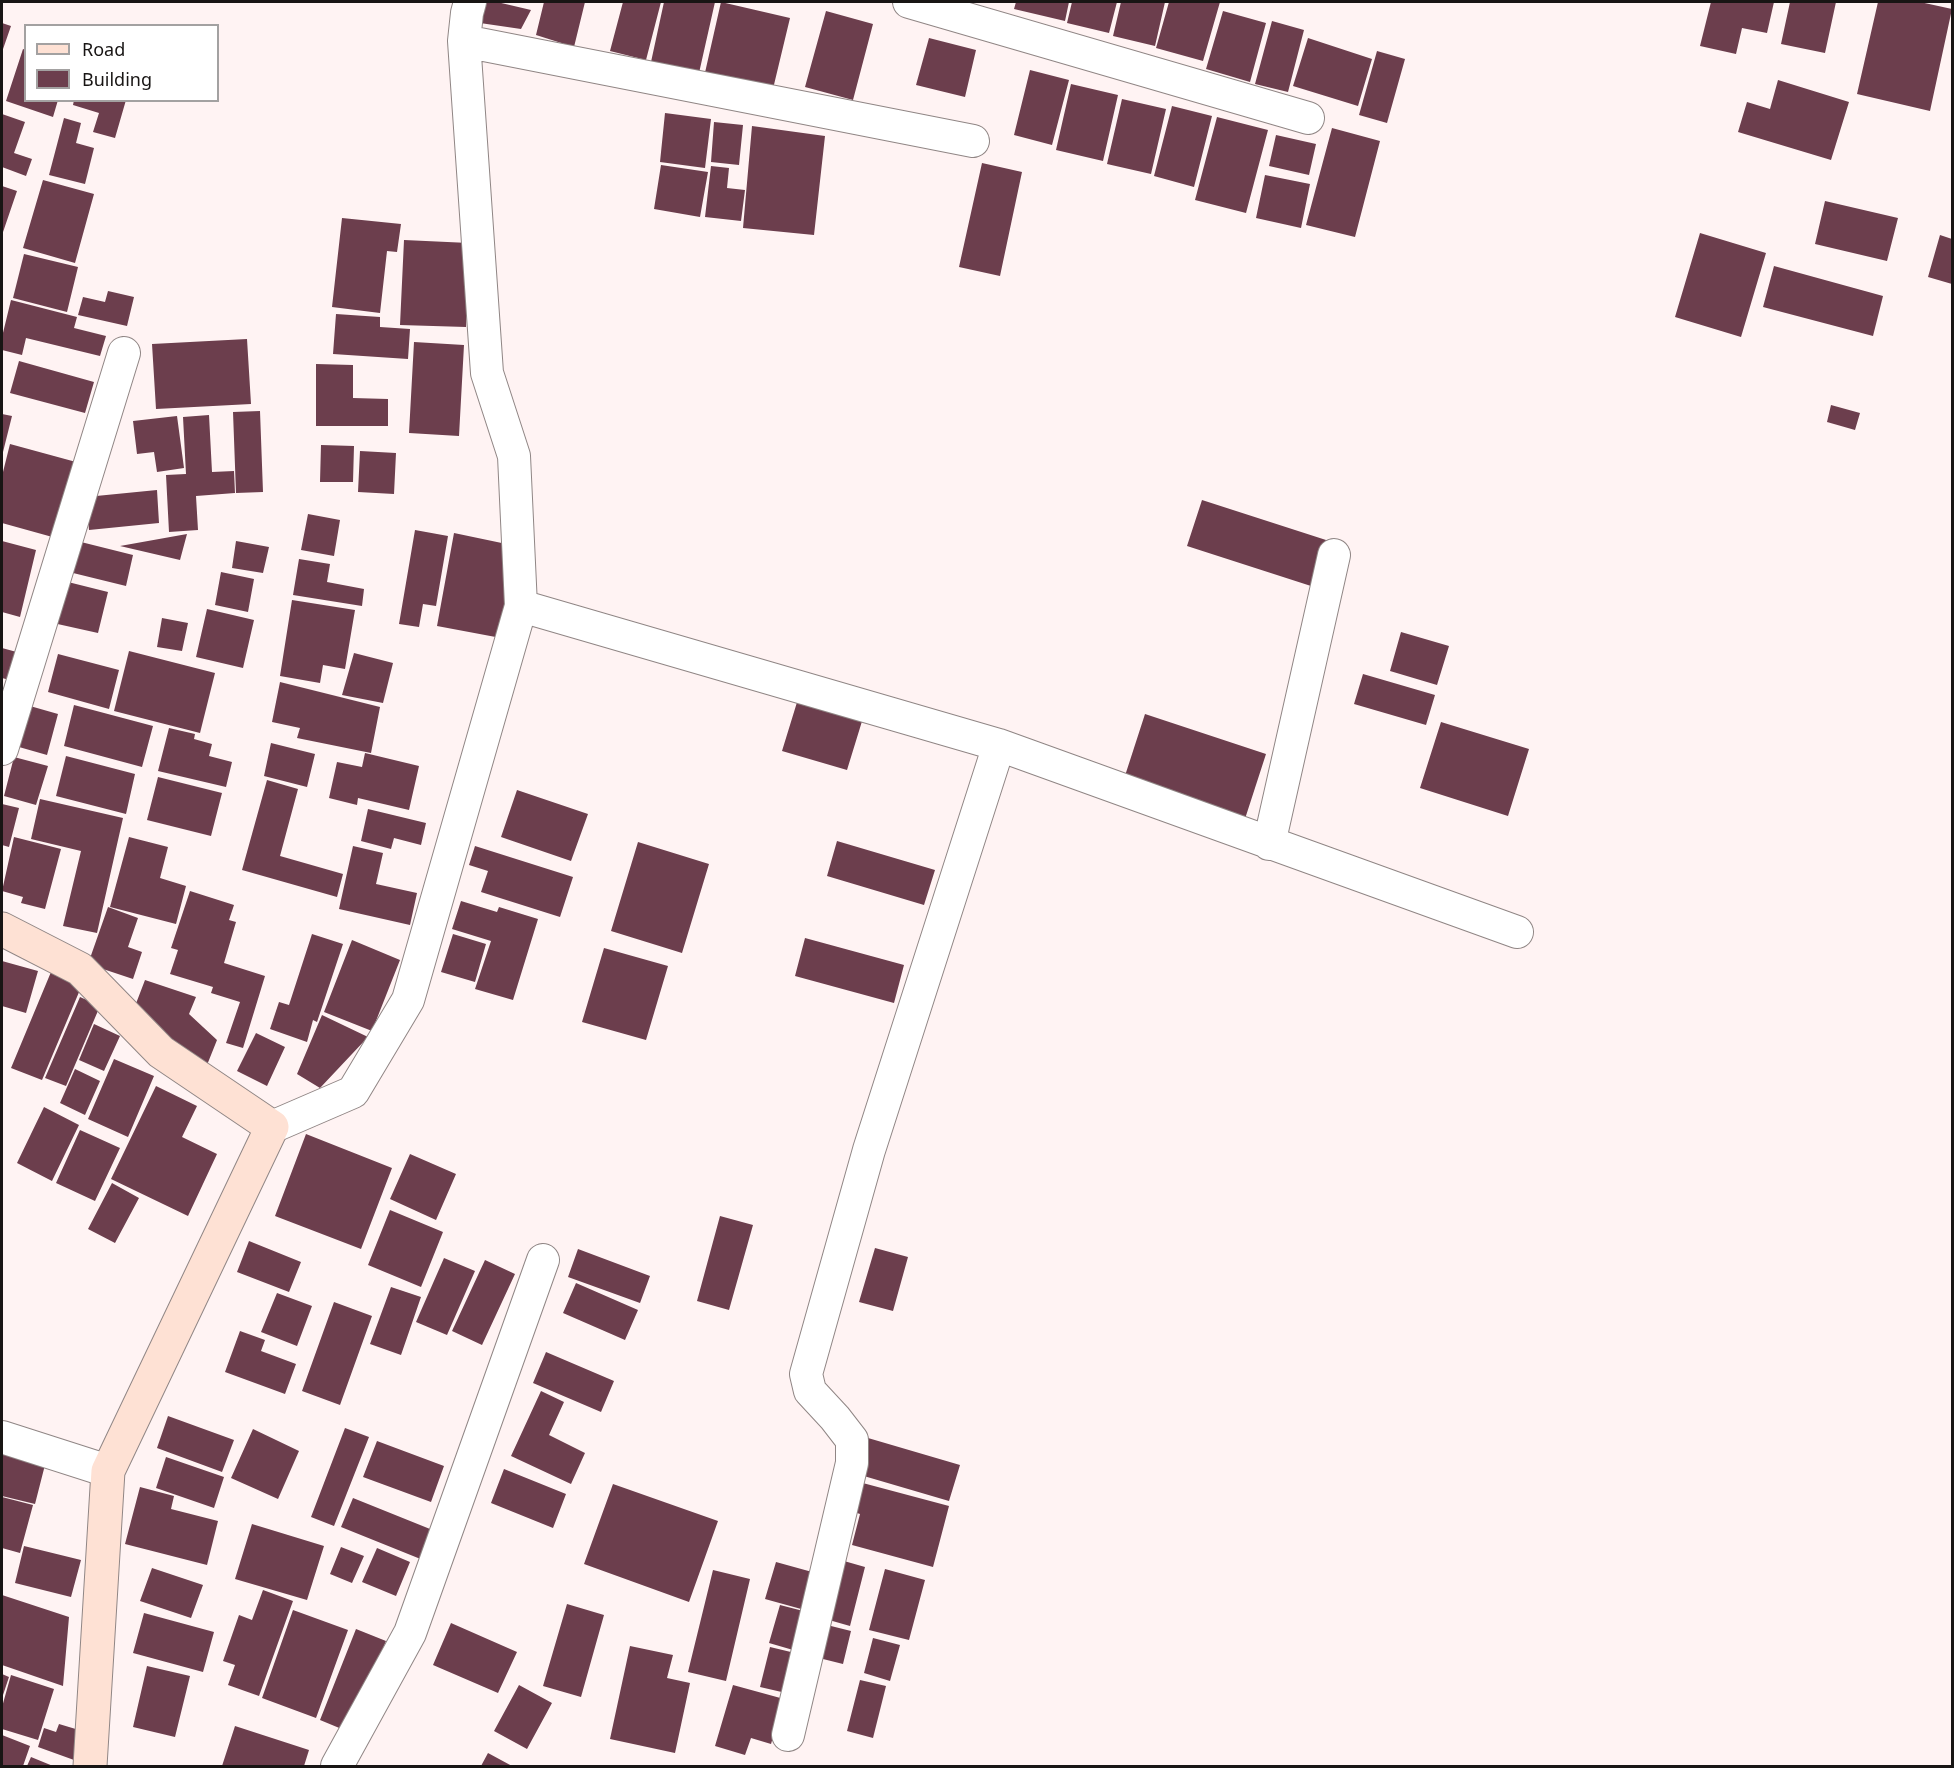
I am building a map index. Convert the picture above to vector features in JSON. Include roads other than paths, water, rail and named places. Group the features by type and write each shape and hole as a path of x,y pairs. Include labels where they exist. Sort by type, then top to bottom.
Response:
{"street":[{"path":"90,1767 108,1471 272,1127 353,1092 408,1000 521,606 514,456 487,373 464,41 466,13 470,2"},
{"path":"909,2 1308,118"},
{"path":"464,41 973,141"},
{"path":"2,749 124,353"},
{"path":"1269,844 1334,555"},
{"path":"521,606 999,745 1517,932"},
{"path":"788,1735 852,1463 852,1440 836,1418 810,1391 806,1374 869,1150 999,745"},
{"path":"2,929 80,969 161,1052 272,1127"},
{"path":"337,1767 410,1633 543,1260"},
{"path":"2,1437 108,1471"}]}
